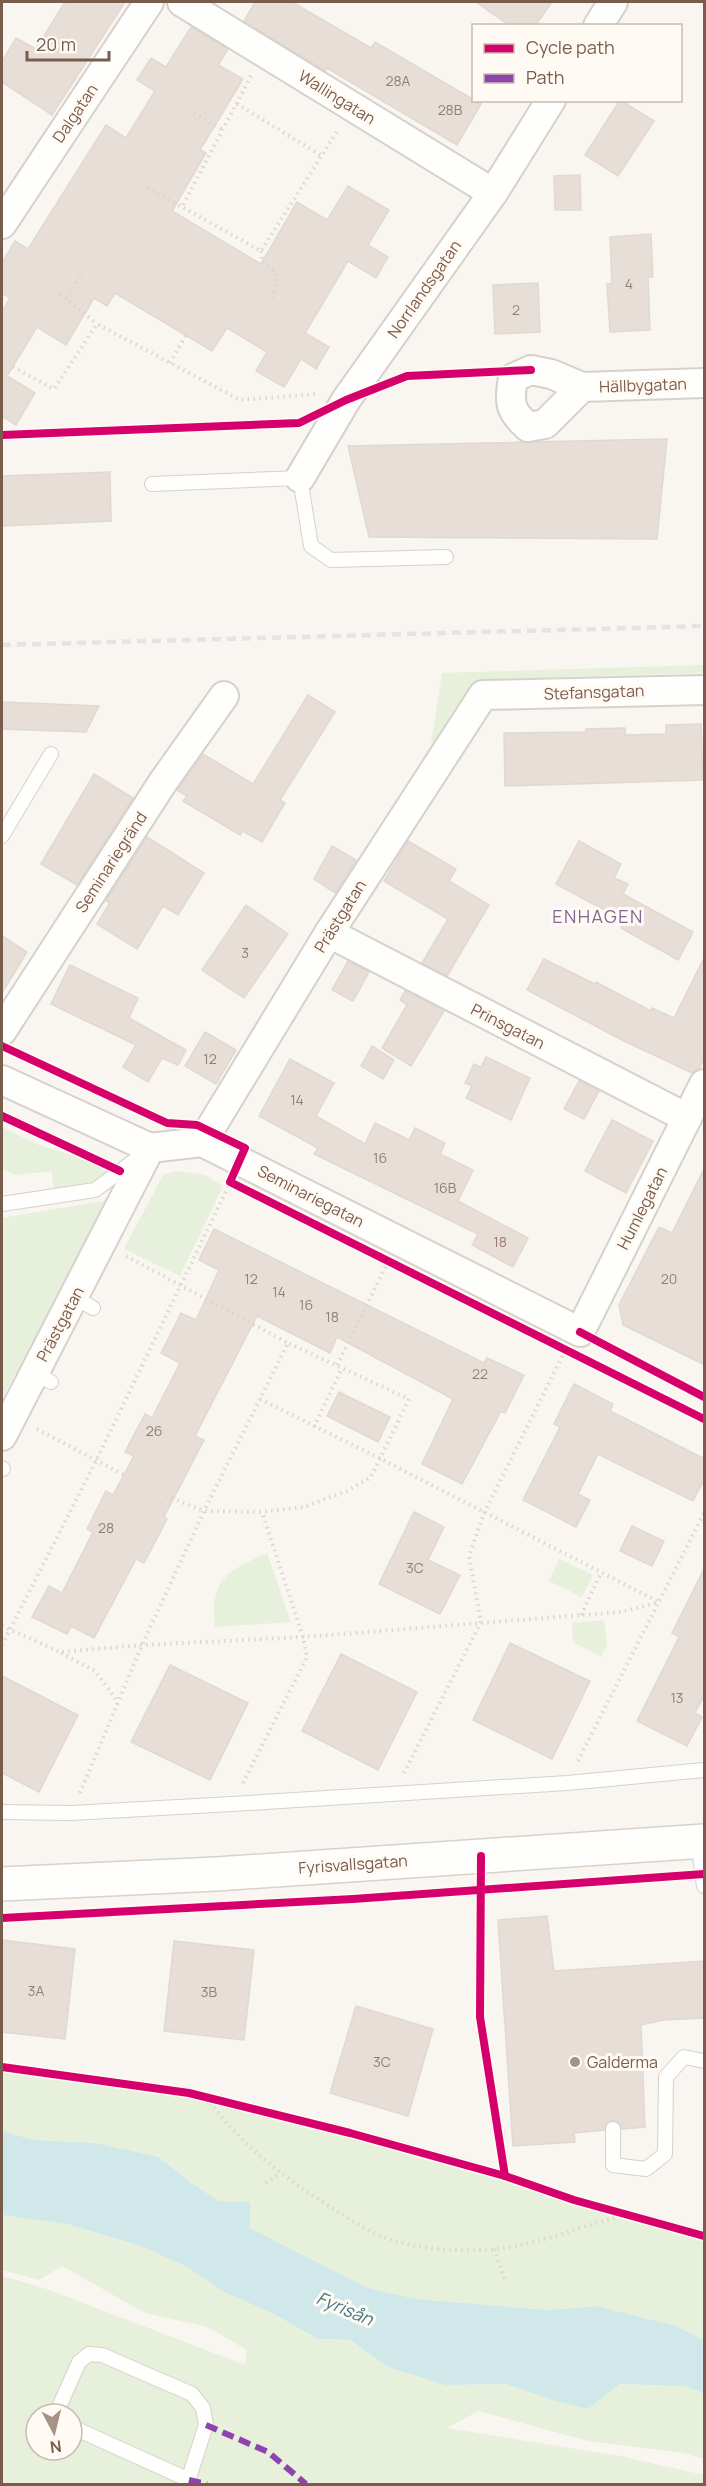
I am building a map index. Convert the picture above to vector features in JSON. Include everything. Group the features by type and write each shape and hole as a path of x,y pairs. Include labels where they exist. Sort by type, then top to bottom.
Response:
{"street":[{"name":"Dalgatan","path":"2,224 149,2"},
{"name":"Wallingatan","path":"182,2 493,193"},
{"path":"599,24 613,2"},
{"name":"Norrlandsgatan","path":"300,478 352,392 493,193 550,102"},
{"name":"Hällbygatan","path":"582,387 705,382"},
{"name":"Stefansgatan","path":"483,695 705,690"},
{"name":"Prästgatan","path":"202,1142 329,933 483,695"},
{"name":"Seminariegränd","path":"2,1031 163,782 224,696"},
{"name":"Prinsgatan","path":"329,933 687,1118"},
{"path":"2,1080 150,1148 202,1142"},
{"name":"Humlegatan","path":"569,1345 705,1084"},
{"name":"Seminariegatan","path":"202,1142 237,1177 569,1345"},
{"name":"Prästgatan","path":"5,1428 43,1378 84,1303 102,1243 150,1148"},
{"name":"Fyrisvallsgatan","path":"2,1884 216,1874 701,1841"}],"lane":[{"path":"152,484 300,478 311,546 331,560 446,557"},
{"path":"2,836 51,754"},
{"path":"2,1204 95,1190 150,1148"},
{"path":"2,1812 71,1813 232,1804 394,1792 567,1783 705,1770"},
{"path":"701,1841 705,1886"},
{"path":"613,2129 613,2165 645,2169 665,2154 666,2077 684,2057 705,2061"},
{"path":"61,2402 79,2362 89,2354 102,2355 192,2394 203,2408 206,2425 188,2482 84,2435"}],"path":[{"path":"182,207 264,52"},
{"path":"237,104 322,156"},
{"path":"272,303 278,273 262,262 261,251 353,107"},
{"path":"194,113 223,130"},
{"path":"147,188 261,251"},
{"path":"67,299 83,270"},
{"path":"60,294 97,324 240,400 352,392"},
{"path":"13,367 54,389 97,324"},
{"path":"170,363 186,335"},
{"path":"2,1645 96,1461 180,1284 237,1177"},
{"path":"102,1243 288,1343 409,1399 371,1478 346,1491 304,1507 262,1512 204,1511 166,1496"},
{"path":"378,1255 399,1266"},
{"path":"337,1365 388,1260"},
{"path":"71,1813 142,1645 204,1511 288,1343"},
{"path":"394,1792 481,1622 469,1556 484,1513 569,1345"},
{"path":"314,1427 342,1368"},
{"path":"260,1400 381,1459 660,1602"},
{"path":"5,1428 96,1461 124,1475"},
{"path":"232,1804 307,1658 303,1637 262,1512"},
{"path":"567,1783 705,1513"},
{"path":"581,1615 602,1573"},
{"path":"60,1652 142,1645 303,1637 621,1612 660,1602"},
{"path":"2,1626 60,1652 95,1671 118,1702"},
{"path":"202,2096 220,2101"},
{"path":"202,2096 254,2152 280,2173 338,2212 381,2236 441,2250 494,2249 542,2241 595,2222 627,2214"},
{"path":"266,2183 280,2173"},
{"path":"606,2209 638,2218"},
{"path":"494,2249 506,2283"}],"green space":[{"path":"704,665 704,673 492,679 470,692 462,700 448,718 430,751 442,673"},
{"path":"2,1127 36,1144 120,1171 88,1184 54,1193 52,1171 16,1175 2,1169"},
{"path":"176,1171 205,1175 223,1186 180,1276 124,1249 163,1175"},
{"path":"109,1200 102,1220 2,1398 2,1218"},
{"path":"267,1553 291,1622 215,1627 215,1598 224,1579 242,1565"},
{"path":"559,1559 593,1575 582,1597 549,1581"},
{"path":"604,1620 607,1644 601,1657 573,1642 572,1623"},
{"path":"2,2072 190,2098 182,2087 189,2093 220,2101 335,2123 477,2162 505,2176 704,2230 704,2340 676,2326 597,2306 548,2310 416,2299 368,2288 250,2228 249,2202 219,2201 191,2183 159,2157 95,2143 34,2140 2,2131"},
{"path":"2,2215 67,2224 141,2246 187,2267 224,2292 272,2313 318,2339 349,2340 388,2367 445,2385 506,2384 555,2401 588,2409 620,2384 684,2386 704,2393 704,2459 684,2453 588,2441 478,2411 447,2428 619,2456 704,2475 704,2484 2,2484 2,2276 44,2288 245,2365 247,2350 208,2327 145,2313 62,2266 39,2280 2,2270"}],"water":[{"name":"Fyrisån","path":"2,2131 34,2140 95,2143 159,2157 191,2183 219,2201 250,2202 250,2228 368,2288 416,2299 548,2310 597,2306 676,2326 704,2340 704,2393 684,2386 620,2384 588,2409 555,2401 506,2384 445,2385 388,2367 350,2340 318,2339 272,2313 224,2292 187,2267 141,2246 67,2224 2,2215"}],"building":[{"path":"65,2 125,2 52,115 2,82 2,62 16,38 36,49"},
{"path":"255,2 292,2 371,48 375,42 472,99 472,102 481,104 457,145 327,68 325,71 244,21"},
{"path":"476,2 552,2 536,24 507,24"},
{"path":"191,27 228,49 218,65 243,79 200,150 206,153 172,211 261,264 297,202 327,220 348,186 389,210 368,245 388,257 376,278 348,261 305,333 329,347 316,369 301,359 284,387 256,371 267,352 227,328 212,351 115,293 107,306 94,298 66,345 37,327 7,376 35,393 16,425 2,416 2,312 10,298 2,293 2,263 15,241 28,249 106,125 126,138 155,91 137,80 151,58 166,67"},
{"path":"619,102 623,102 654,121 618,176 585,155"},
{"path":"580,175 581,210 555,210 554,176"},
{"path":"651,234 653,277 648,277 650,330 610,332 607,284 612,283 610,237"},
{"path":"538,283 540,332 495,334 493,285"},
{"path":"667,439 657,539 369,537 348,446"},
{"path":"110,472 111,521 2,526 2,476"},
{"path":"308,695 335,712 280,800 285,803 262,842 243,831 240,835 183,801 187,796 177,790 203,754 253,784"},
{"path":"2,702 99,706 86,732 2,729"},
{"path":"701,724 703,780 505,786 504,733 586,732 586,729 625,728 625,735 666,734 666,725"},
{"path":"94,774 133,798 77,885 41,864"},
{"path":"147,837 204,873 178,915 163,906 137,949 97,924 110,903 106,901"},
{"path":"408,841 456,869 449,881 489,905 447,976 422,963 448,919 384,881"},
{"path":"579,841 621,864 614,878 628,884 623,894 693,932 678,960 621,928 625,921 556,884"},
{"path":"332,846 356,860 335,893 314,879"},
{"path":"246,905 288,934 244,998 202,970"},
{"path":"2,936 27,952 2,993"},
{"path":"705,956 705,1057 699,1069 692,1073 622,1040 527,990 544,959 595,984 596,982 651,1011 652,1008 674,1018"},
{"path":"348,961 369,972 353,1001 332,990"},
{"path":"70,965 138,998 129,1018 186,1050 178,1065 162,1058 148,1082 123,1067 136,1045 51,1004"},
{"path":"405,991 444,1011 411,1066 382,1048 407,1005 400,1000"},
{"path":"205,1032 236,1050 216,1084 185,1066"},
{"path":"372,1046 394,1060 383,1079 361,1066"},
{"path":"486,1057 530,1078 511,1120 466,1098 472,1086 465,1083 474,1064 481,1067"},
{"path":"290,1059 334,1083 316,1116 365,1144 375,1123 409,1140 415,1128 445,1143 440,1154 473,1170 458,1201 528,1238 513,1267 472,1245 478,1234 314,1154 318,1148 259,1116"},
{"path":"579,1081 599,1091 584,1119 564,1109"},
{"path":"612,1120 653,1141 626,1193 585,1171"},
{"path":"705,1167 705,1365 623,1325 619,1305 659,1227 672,1233"},
{"path":"214,1229 484,1363 487,1358 524,1375 505,1413 501,1411 462,1484 422,1464 453,1399 337,1337 330,1353 257,1316 195,1436 204,1440 164,1517 167,1519 144,1563 136,1559 94,1638 71,1626 67,1634 32,1617 49,1586 62,1593 93,1532 87,1529 106,1491 113,1495 134,1456 125,1452 145,1414 152,1418 180,1363 161,1353 181,1313 196,1320 219,1270 199,1260"},
{"path":"574,1384 613,1404 610,1411 705,1459 705,1478 693,1501 598,1454 578,1494 590,1500 576,1527 523,1500 560,1427 554,1424"},
{"path":"339,1392 390,1417 378,1442 327,1416"},
{"path":"414,1512 444,1527 428,1560 460,1575 440,1614 379,1584"},
{"path":"632,1526 664,1541 652,1566 620,1551"},
{"path":"705,1567 705,1694 695,1713 702,1717 687,1746 637,1721 679,1637 672,1633"},
{"path":"510,1643 590,1681 552,1759 473,1720"},
{"path":"341,1654 417,1692 378,1770 302,1731"},
{"path":"170,1665 248,1703 210,1780 131,1742"},
{"path":"2,1676 78,1715 39,1792 2,1773"},
{"name":"Galderma","path":"547,1916 554,1971 705,1961 705,2018 663,2020 641,2025 645,2127 622,2129 618,2122 612,2120 606,2124 604,2130 574,2133 575,2142 513,2146 498,1920"},
{"path":"2,1940 75,1949 65,2039 2,2032"},
{"path":"174,1941 254,1950 244,2040 164,2031"},
{"path":"356,2006 433,2029 408,2116 330,2093"}],"railway":[{"path":"2,645 704,626"}],"marked path":[{"path":"206,2425 268,2452 306,2484"},
{"path":"189,2480 207,2484"}],"cycle path":[{"path":"2,435 299,423 346,400 407,376 531,370"},
{"path":"2,1046 167,1123 197,1125 245,1148 230,1182 704,1419"},
{"path":"2,1116 120,1171"},
{"path":"580,1332 704,1397"},
{"path":"481,1856 480,2017 505,2176"},
{"path":"2,1918 353,1899 704,1874"},
{"path":"2,2067 189,2093 350,2133 505,2176 574,2200 704,2236"}],"place":[{"name":"Galderma","path":"575,2062"}],"district":[{"name":"ENHAGEN","path":"598,916"}]}
